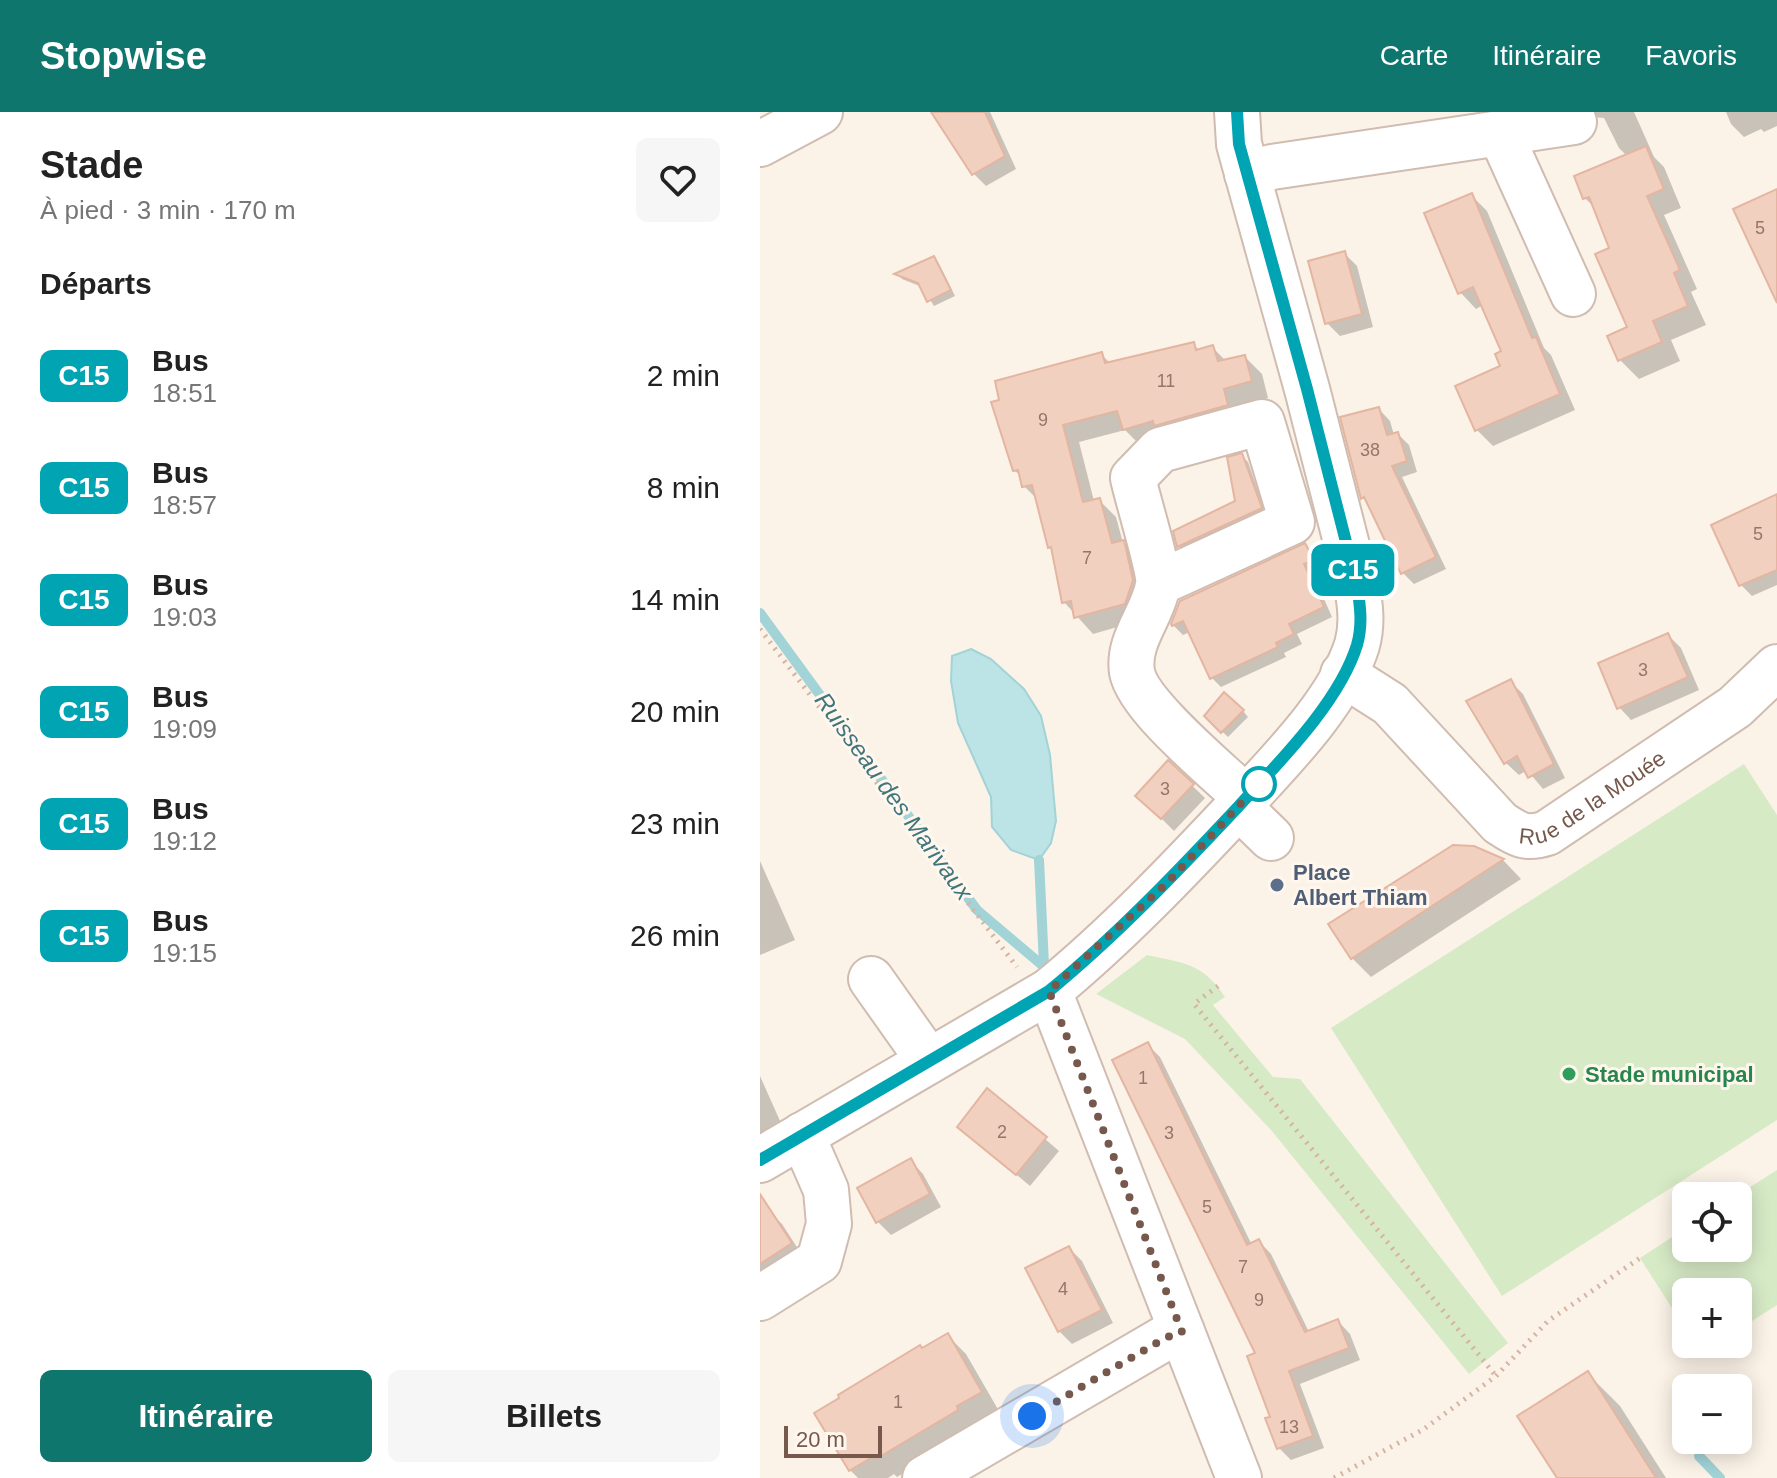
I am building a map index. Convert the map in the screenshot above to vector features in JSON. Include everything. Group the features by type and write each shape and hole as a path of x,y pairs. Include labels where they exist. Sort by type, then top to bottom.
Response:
{"street":[{"path":"761,142 820,112"},
{"path":"760,1160 1044,994 1168,882 1279,764 1325,704 1357,645 1362,615 1357,585 1239,144 1237,112"},
{"path":"1247,174 1272,167 1574,122"},
{"path":"1500,133 1573,294"},
{"path":"1159,583 1132,651 1132,674 1144,697 1159,715 1242,802 1271,838"},
{"name":"Rue de la Mouée","path":"1343,674 1390,704 1500,823 1515,833 1532,838 1547,833 1735,707 1777,667"},
{"path":"871,979 929,1061"},
{"path":"1044,994 1239,1478"},
{"path":"760,1298 819,1261 829,1224 826,1190 802,1135"},
{"path":"925,1478 1165,1338 1182,1332"}],"path":[{"path":"760,629 1044,994"},
{"path":"1218,986 1194,1004 1496,1376"},
{"path":"1334,1478 1424,1429 1496,1376 1548,1321 1640,1258"}],"green space":[{"name":"Stade municipal","path":"1744,764 1777,815 1777,1120 1680,1182 1672,1182 1672,1187 1502,1296 1331,1028"},
{"path":"1147,955 1192,966 1209,977 1225,997 1213,1005 1273,1077 1300,1079 1508,1343 1469,1374 1271,1130 1185,1039 1096,994"},
{"path":"1777,1170 1777,1305 1752,1321 1752,1278 1672,1278 1672,1308 1640,1258 1672,1237 1672,1262 1752,1262 1752,1186"}],"water":[{"path":"971,649 991,659 1024,689 1041,716 1050,755 1056,821 1051,843 1039,860 1011,850 992,827 991,797 958,723 951,681 952,656"}],"building":[{"path":"931,112 985,112 1005,156 972,175"},
{"path":"1646,146 1664,189 1647,196 1680,270 1674,273 1688,306 1653,321 1662,342 1618,361 1607,336 1627,327 1595,254 1609,248 1589,197 1583,199 1574,176"},
{"path":"1777,189 1777,303 1733,209"},
{"path":"1472,193 1532,338 1536,337 1560,394 1475,431 1455,386 1500,366 1495,354 1501,351 1473,287 1458,294 1424,213"},
{"path":"1345,251 1362,314 1325,324 1308,261"},
{"path":"934,256 951,290 927,302 918,283 894,274"},
{"path":"1194,342 1196,350 1213,345 1218,361 1245,355 1252,381 1224,389 1228,405 1154,426 1153,421 1123,430 1117,411 1063,425 1083,502 1100,498 1112,543 1124,540 1133,580 1125,604 1074,618 1071,601 1062,603 1051,547 1048,548 1032,485 1022,487 1018,470 1013,471 991,402 999,400 995,381 1102,352 1105,363"},
{"path":"1379,407 1387,435 1398,432 1407,461 1392,466 1436,557 1401,574 1364,497 1361,499 1340,417"},
{"path":"1242,453 1262,508 1177,547 1173,531 1235,501 1227,457"},
{"path":"1777,494 1777,570 1739,586 1711,525"},
{"path":"1305,543 1314,560 1304,564 1324,607 1289,624 1294,634 1276,643 1278,647 1210,679 1183,621 1171,624 1180,601"},
{"path":"1668,633 1688,677 1617,709 1598,663"},
{"path":"1511,679 1554,764 1528,778 1517,756 1504,764 1466,701"},
{"path":"1224,692 1244,710 1221,733 1204,716"},
{"path":"1168,760 1194,784 1161,819 1135,796"},
{"path":"1453,845 1474,846 1504,859 1351,959 1328,924"},
{"path":"1148,1042 1247,1245 1259,1239 1305,1332 1338,1319 1349,1348 1289,1371 1313,1436 1277,1449 1265,1418 1270,1417 1247,1356 1255,1353 1112,1060"},
{"path":"987,1088 1047,1137 1016,1175 957,1127"},
{"path":"911,1158 930,1194 876,1223 857,1188"},
{"path":"760,1194 792,1243 760,1264"},
{"path":"1069,1246 1102,1310 1058,1332 1025,1268"},
{"path":"948,1333 982,1392 876,1459 874,1456 849,1471 814,1413 920,1345 922,1348"},
{"path":"1588,1371 1656,1478 1557,1478 1517,1416"}],"waterway":[{"name":"Ruisseau des Marivaux","path":"760,613 977,910 1042,965"},
{"path":"1039,860 1044,965"},
{"path":"1699,1456 1720,1478"}],"bus line":[{"name":"C15","path":"760,1160 1049,991 1073,971 1168,882 1279,764 1325,704 1357,645 1362,615 1357,585 1239,144 1237,112"}],"place":[{"name":"Place Albert Thiam","path":"1277,885"},
{"name":"Stade municipal","path":"1569,1074"}],"route":[{"path":"1032,1416 1165,1338 1182,1332 1049,991 1168,882 1259,784"}]}
